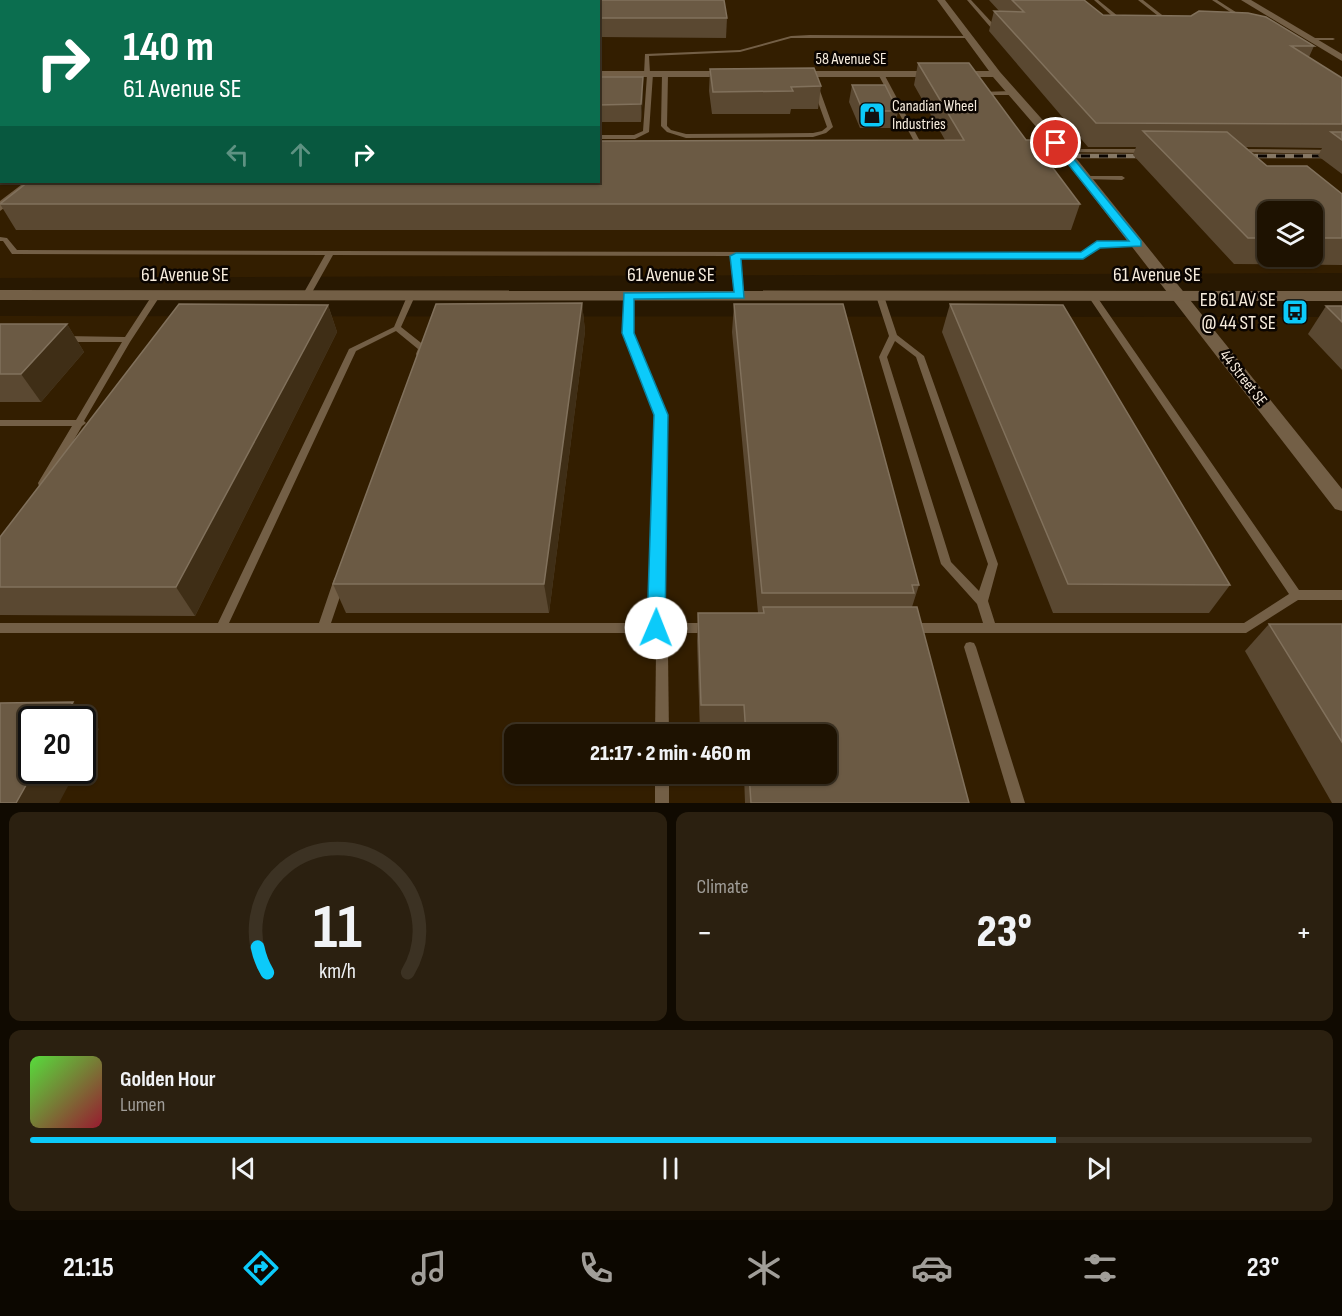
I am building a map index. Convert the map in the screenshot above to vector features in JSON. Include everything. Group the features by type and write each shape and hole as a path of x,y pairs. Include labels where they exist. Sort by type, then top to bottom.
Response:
{"street":[{"name":"44 Street SE","path":"941,0 996,74 1060,147 1342,503"},
{"path":"1245,0 1342,58"},
{"path":"600,74 743,74"},
{"name":"58 Avenue SE","path":"777,74 996,74"},
{"path":"0,207 31,183"},
{"name":"61 Avenue SE","path":"0,296 1342,296"}],"lane":[{"path":"969,0 994,28"},
{"path":"1096,0 1129,28"},
{"path":"1140,0 1172,24"},
{"path":"1214,0 1245,19"},
{"path":"1269,24 1285,24"},
{"path":"600,137 635,137 646,132 649,74 647,55 740,51 791,37 968,37"},
{"path":"1310,39 1333,39"},
{"path":"665,74 664,126 669,131 686,136 813,135 824,132 830,127 811,75"},
{"path":"881,74 919,144"},
{"path":"984,103 976,92 1013,93"},
{"path":"1012,141 1060,147 1158,151"},
{"path":"1227,151 1342,152"},
{"path":"1085,178 1122,178"},
{"path":"0,239 5,239 15,252 329,255 1083,255 1097,244 1137,244"},
{"path":"306,296 329,255"},
{"path":"736,256 740,296"},
{"path":"40,488 81,423 125,340 156,296"},
{"path":"221,628 353,349 397,328 411,296"},
{"path":"628,296 628,333 661,415 656,628"},
{"path":"880,296 893,336 920,356 993,564 982,601"},
{"path":"1092,296 1296,595"},
{"path":"397,328 422,348 414,370"},
{"path":"893,336 883,357 946,564 982,601 991,628"},
{"path":"57,339 125,340"},
{"path":"0,423 81,423"},
{"path":"322,628 342,572"},
{"path":"895,628 1246,628 1296,595 1342,595"},
{"path":"0,628 728,628"},
{"path":"970,647 1018,803"},
{"path":"662,653 662,724"},
{"path":"662,784 662,803"}],"shaded area":[{"path":"600,0 1342,0 1342,273 0,278 0,183 600,183"},
{"path":"0,316 1342,317 1342,803 0,803"}],"building":[{"path":"600,0 724,0 727,18 600,18"},
{"path":"1012,0 1084,0 1103,15 1191,16 1199,11 1248,13 1266,17 1314,46 1291,46 1342,78 1342,124 1096,123 994,11 1024,12"},
{"path":"918,63 969,63 1026,140 1032,140 1080,204 0,204 27,183 600,183 600,141 964,140"},
{"path":"814,68 821,86 791,87 793,91 713,92 710,69"},
{"path":"600,77 643,77 641,104 600,105"},
{"path":"852,85 885,85 898,111 863,111"},
{"path":"1143,131 1227,132 1267,166 1307,166 1342,194 1342,238 1323,238 1323,201 1257,201 1257,238 1248,238"},
{"path":"1331,132 1342,132 1342,140"},
{"path":"582,303 544,584 333,584 436,304"},
{"path":"179,304 328,305 176,587 0,587 0,537"},
{"path":"734,304 843,304 919,585 912,585 914,593 762,593"},
{"path":"950,304 1063,305 1230,585 1068,584"},
{"path":"1326,306 1342,306 1342,322"},
{"path":"0,324 67,324 21,374 0,374"},
{"path":"763,607 917,607 969,803 751,803 750,784 837,784 837,724 745,724 744,705 701,705 698,613 764,613"},
{"path":"1269,624 1342,624 1342,742"},
{"path":"73,702 71,706 18,706 18,784 27,784 16,803 0,803 0,703"}],"railway":[{"path":"1027,156 1150,156"},
{"path":"1240,156 1342,156"}],"place":[{"name":"Canadian Wheel Industries","path":"872,115"},
{"name":"EB 61 AV SE @ 44 ST SE","path":"1295,312"}],"route":[{"path":"656,628 661,415 628,333 628,296 740,296 736,256 1083,255 1097,244 1137,244 1056,143"}]}
